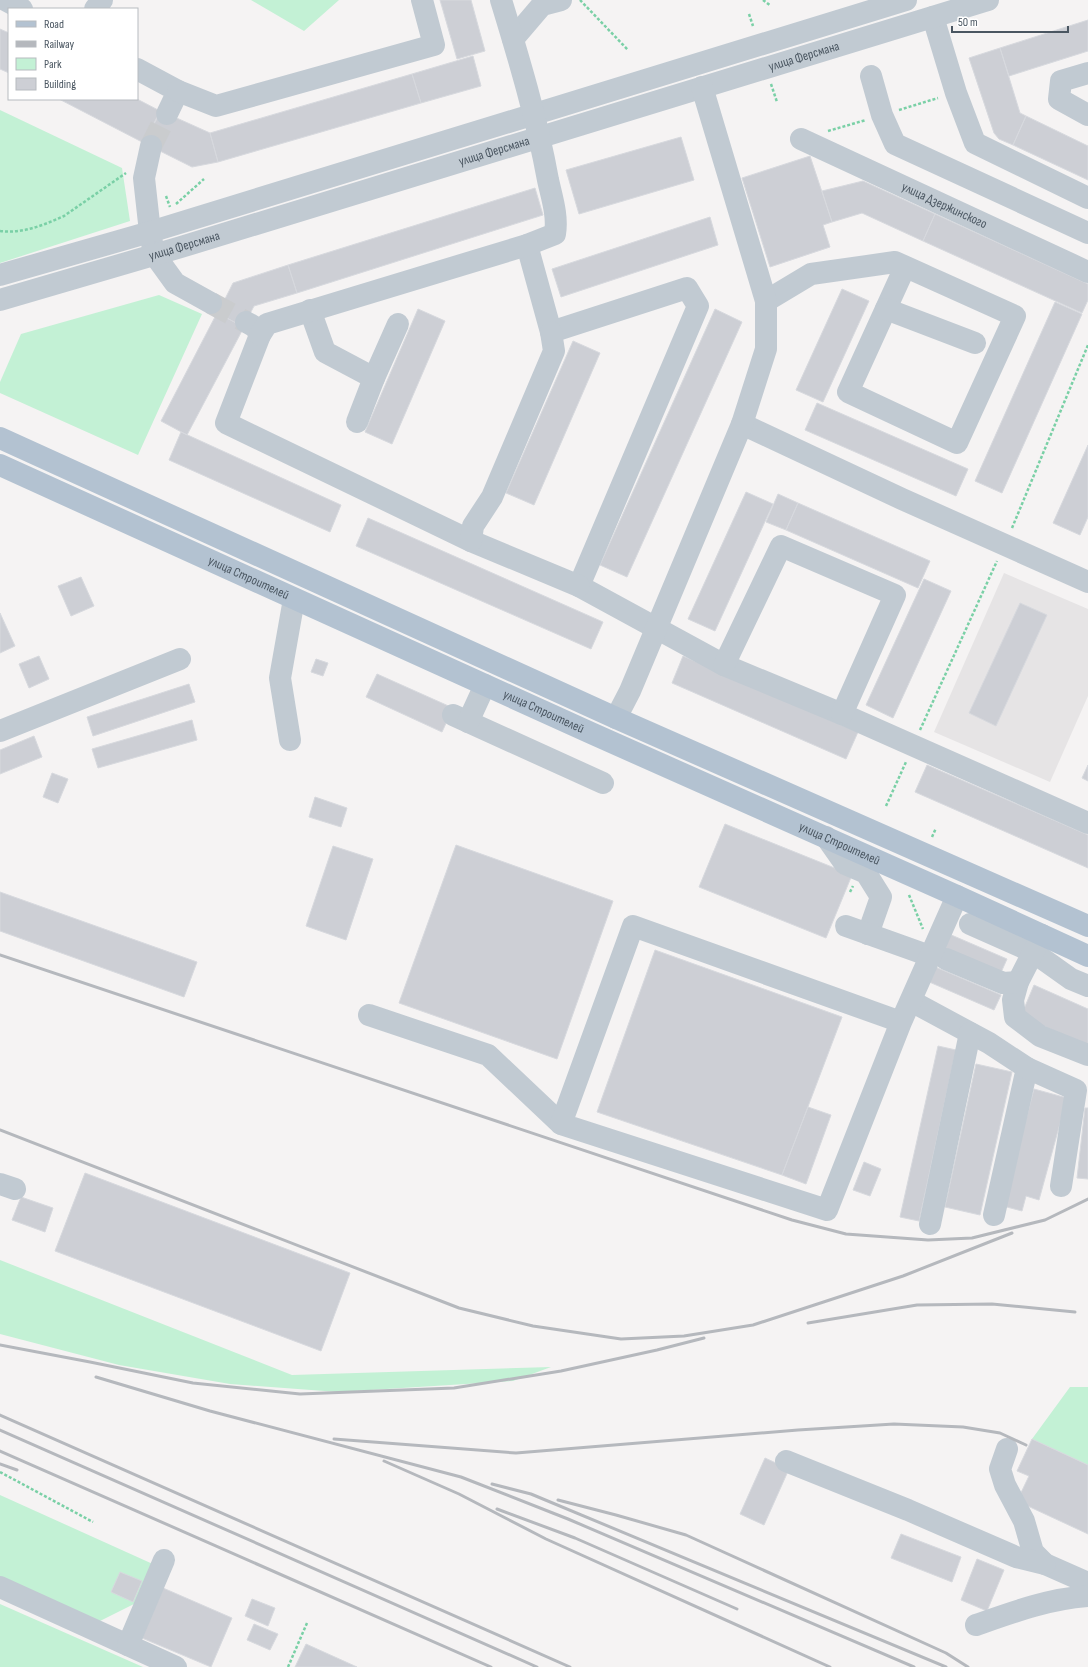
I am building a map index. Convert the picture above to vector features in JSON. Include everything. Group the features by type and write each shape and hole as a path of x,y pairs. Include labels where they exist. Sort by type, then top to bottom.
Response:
{"main road":[{"name":"улица Строителей","path":"0,438 616,718 1088,926"},
{"name":"улица Строителей","path":"0,465 606,740 957,896 1038,944 1088,956"},
{"path":"289,596 294,571"},
{"path":"363,630 374,608"},
{"path":"606,740 616,718"},
{"path":"957,896 967,872"}],"street":[{"path":"5,0 20,8"},
{"path":"96,8 102,0"},
{"path":"138,70 178,91 216,106 434,45 422,0"},
{"path":"501,0 539,137 557,222 555,234 527,245 310,310 253,329 226,423 471,541 579,586 724,665 842,714 1088,823"},
{"name":"улица Ферсмана","path":"0,275 150,232 906,0"},
{"name":"улица Ферсмана","path":"0,300 988,0"},
{"path":"513,39 549,2"},
{"path":"934,16 956,92 975,143 1088,198"},
{"path":"1088,73 1061,81 1058,99 1088,115"},
{"path":"871,76 882,115 895,144 1088,233"},
{"path":"616,718 630,691 742,424 766,349 766,301 702,87"},
{"path":"167,114 178,91"},
{"name":"улица Дзержинского","path":"801,139 1088,272"},
{"path":"151,146 144,178 154,254 175,283 211,303"},
{"path":"471,541 473,526 492,497 554,351 551,332 527,245"},
{"path":"766,301 811,274 895,262 1015,316 957,443 848,392 905,267"},
{"path":"551,332 687,288 698,306 579,586"},
{"path":"886,309 975,343"},
{"path":"310,310 325,352 374,378"},
{"path":"357,422 374,378 398,324"},
{"path":"742,424 902,499 1088,582"},
{"path":"724,665 781,546 895,595 842,714"},
{"path":"289,596 280,678 290,740"},
{"path":"0,731 180,659"},
{"path":"485,685 461,719 604,783"},
{"path":"826,837 846,864 866,873 881,897 868,934"},
{"path":"369,1015 488,1055 561,1124 827,1210 901,1022 911,1001 938,958 957,896"},
{"path":"970,924 1038,944 1070,979 1088,986"},
{"path":"561,1124 633,926 901,1022"},
{"path":"846,926 938,958 1003,983 1018,982"},
{"path":"1038,944 1018,982 1014,1000 1015,1017 1040,1036 1088,1055"},
{"path":"911,1001 989,1043 1027,1068 1082,1092 1061,1186"},
{"path":"930,1224 970,1033"},
{"path":"994,1215 1027,1068"},
{"path":"1007,1449 1000,1469 1004,1485 1024,1521 1033,1552 1045,1564"},
{"path":"786,1461 908,1510 1016,1556 1045,1564 1088,1583"},
{"path":"128,1645 164,1560"},
{"path":"0,1587 176,1667"},
{"path":"976,1625 1027,1607 1070,1598 1088,1596"}],"path":[{"path":"579,0 628,50"},
{"path":"763,0 771,6"},
{"path":"749,14 753,26"},
{"path":"770,82 777,102"},
{"path":"0,231 10,232 35,228 64,216 130,171"},
{"path":"170,210 204,178"},
{"path":"886,806 1005,544 1088,345"},
{"path":"932,837 936,828"},
{"path":"908,892 924,933"},
{"path":"0,1472 93,1522"},
{"path":"288,1667 307,1623"}],"shaded area":[{"path":"1004,573 1088,609 1088,696 1050,782 934,732"}],"green space":[{"path":"251,0 339,0 304,31"},
{"path":"0,110 122,168 130,221 0,263"},
{"path":"159,295 202,314 138,455 0,393 0,382 21,334"},
{"path":"0,1260 292,1375 551,1367 513,1381 338,1392 230,1384 119,1365 0,1334"},
{"path":"1070,1387 1088,1387 1088,1465 1032,1439"},
{"path":"0,1495 155,1565 140,1601 98,1622 0,1579"},
{"path":"0,1604 143,1667 0,1667"}],"building":[{"path":"440,0 471,0 485,51 457,59"},
{"path":"1088,20 1088,51 1009,76 1000,48"},
{"path":"0,29 8,33 8,73 0,69"},
{"path":"1000,48 1020,113 1026,116 1013,145 999,139 994,133 969,58"},
{"path":"473,56 481,86 421,103 412,74"},
{"path":"412,74 421,103 218,162 210,133"},
{"path":"61,100 138,100 160,111 144,143"},
{"path":"161,111 210,133 218,162 192,167 144,143"},
{"path":"1026,116 1088,146 1088,180 1013,145"},
{"path":"681,137 694,180 579,214 566,170"},
{"path":"810,156 832,222 823,225 830,247 770,267 742,178"},
{"path":"863,181 935,214 923,241 862,213 832,222 822,191"},
{"path":"535,188 543,215 297,293 288,265"},
{"path":"935,214 1088,284 1088,300 1082,313 923,241"},
{"path":"710,217 718,245 561,297 552,269"},
{"path":"288,265 297,293 254,306 243,327 218,313 233,283"},
{"path":"842,289 869,301 823,402 796,390"},
{"path":"1055,302 1082,314 1002,493 975,481"},
{"path":"418,309 445,321 392,444 365,432"},
{"path":"715,309 742,322 627,577 600,565"},
{"path":"217,313 244,327 187,435 161,421"},
{"path":"573,341 600,353 534,505 506,493"},
{"path":"817,403 968,469 956,496 805,430"},
{"path":"181,432 341,505 330,532 169,460"},
{"path":"1088,445 1088,517 1080,535 1053,523"},
{"path":"746,492 773,504 715,631 688,619"},
{"path":"778,494 798,503 786,530 766,522"},
{"path":"798,503 930,561 918,588 786,530"},
{"path":"368,518 603,622 591,649 356,546"},
{"path":"81,577 94,606 71,616 58,586"},
{"path":"924,579 951,591 893,718 866,705"},
{"path":"1020,603 1047,615 996,726 969,713"},
{"path":"0,613 15,646 0,653"},
{"path":"39,656 49,679 29,688 19,664"},
{"path":"683,656 858,732 846,759 672,683"},
{"path":"316,659 328,663 323,676 311,672"},
{"path":"377,674 453,708 442,732 366,697"},
{"path":"189,684 195,702 93,736 87,717"},
{"path":"192,720 197,740 98,768 92,749"},
{"path":"34,736 42,757 0,774 0,750"},
{"path":"927,765 1088,835 1088,868 915,792"},
{"path":"1088,765 1088,781 1082,778"},
{"path":"52,773 68,779 58,803 43,797"},
{"path":"315,797 347,808 341,827 309,817"},
{"path":"725,824 852,875 826,938 699,887"},
{"path":"456,845 613,901 557,1059 399,1003"},
{"path":"333,846 373,859 346,940 306,926"},
{"path":"0,892 197,962 184,997 0,931"},
{"path":"949,934 1007,959 999,977 942,951"},
{"path":"655,950 842,1017 782,1175 597,1112"},
{"path":"933,966 1001,995 994,1010 927,981"},
{"path":"1034,985 1088,1009 1088,1046 1021,1016"},
{"path":"938,1046 956,1050 919,1221 900,1217"},
{"path":"976,1064 1012,1072 980,1215 945,1207"},
{"path":"1034,1089 1067,1098 1039,1200 1026,1196 1022,1211 1003,1206"},
{"path":"808,1107 831,1115 806,1184 782,1175"},
{"path":"1085,1108 1088,1108 1088,1179 1077,1178"},
{"path":"864,1162 881,1169 870,1196 853,1190"},
{"path":"85,1173 350,1273 321,1351 55,1251"},
{"path":"21,1197 53,1208 45,1232 12,1220"},
{"path":"1032,1439 1088,1465 1088,1534 1017,1501 1029,1476 1017,1471"},
{"path":"765,1458 789,1469 764,1525 740,1514"},
{"path":"901,1534 961,1557 952,1582 891,1558"},
{"path":"977,1559 1004,1570 987,1611 961,1600"},
{"path":"120,1572 142,1581 133,1602 111,1592"},
{"path":"163,1588 232,1618 211,1667 142,1638"},
{"path":"252,1599 275,1608 268,1626 245,1616"},
{"path":"254,1624 278,1634 270,1650 247,1640"},
{"path":"306,1644 357,1667 295,1667"}],"tunnel":[{"path":"151,146 167,114"},
{"path":"211,303 246,322"}],"railway":[{"path":"0,955 792,1220 846,1234 928,1240 972,1238 1045,1220 1088,1199"},
{"path":"0,1130 459,1308 533,1326 621,1339 684,1336 753,1325 903,1276 1012,1233"},
{"path":"808,1323 917,1305 992,1304 1075,1312"},
{"path":"0,1345 193,1383 300,1394 454,1388 561,1371 704,1338"},
{"path":"96,1377 210,1411 461,1477 568,1519 914,1667"},
{"path":"0,1415 570,1667"},
{"path":"334,1439 516,1453 798,1430 894,1424 963,1427 1000,1433 1026,1445"},
{"path":"0,1430 537,1667"},
{"path":"0,1451 491,1667"},
{"path":"384,1461 459,1494 546,1539 830,1667"},
{"path":"0,1464 17,1470"},
{"path":"492,1484 531,1494 946,1667"},
{"path":"558,1500 686,1535 946,1653 968,1667"},
{"path":"497,1509 575,1538 737,1609"}]}
